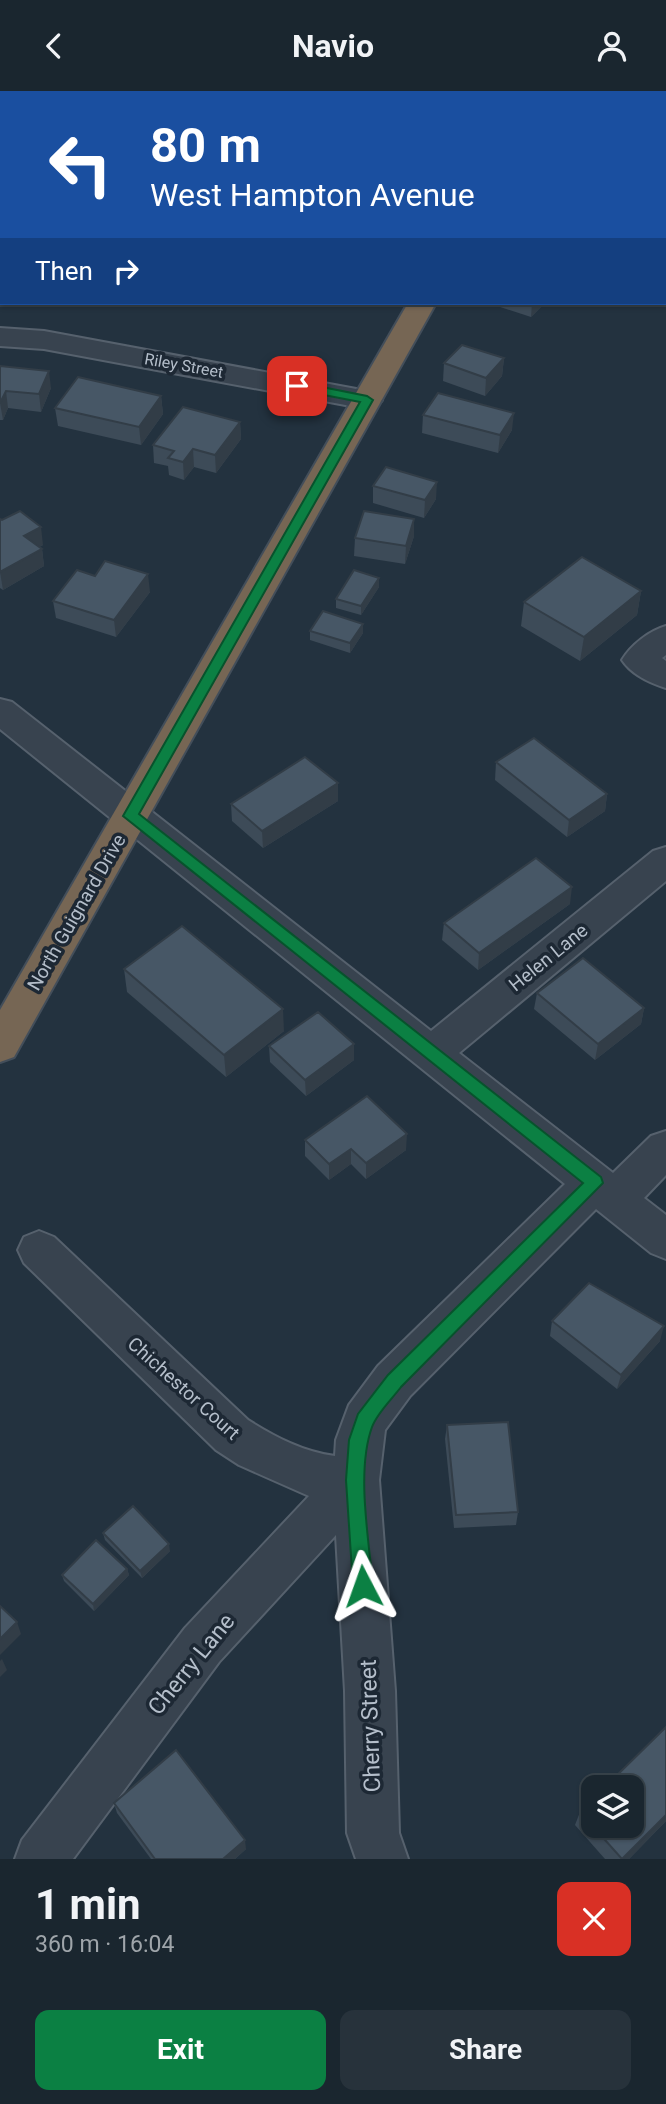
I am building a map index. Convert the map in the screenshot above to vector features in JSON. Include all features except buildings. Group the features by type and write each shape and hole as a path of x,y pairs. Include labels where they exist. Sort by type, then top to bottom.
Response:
{"highway":[{"name":"North Guignard Drive","path":"3,1036 421,305"}],"street":[{"name":"Riley Street","path":"0,337 44,339 367,400"},
{"path":"666,637 639,660 666,676"},
{"path":"0,711 666,1240"},
{"name":"Helen Lane","path":"431,1053 666,861"},
{"name":"Cherry Street","path":"382,1859 373,1833 370,1691 356,1480 359,1440 365,1420 394,1381 605,1191 666,1147"},
{"name":"Chichestor Court","path":"38,1249 232,1435 255,1450 312,1475 356,1480"},
{"name":"Cherry Lane","path":"41,1859 202,1646 356,1480"}],"route":[{"path":"297,386 367,400 131,816 594,1183 394,1381 365,1420 359,1440 356,1480 363,1586"}]}
